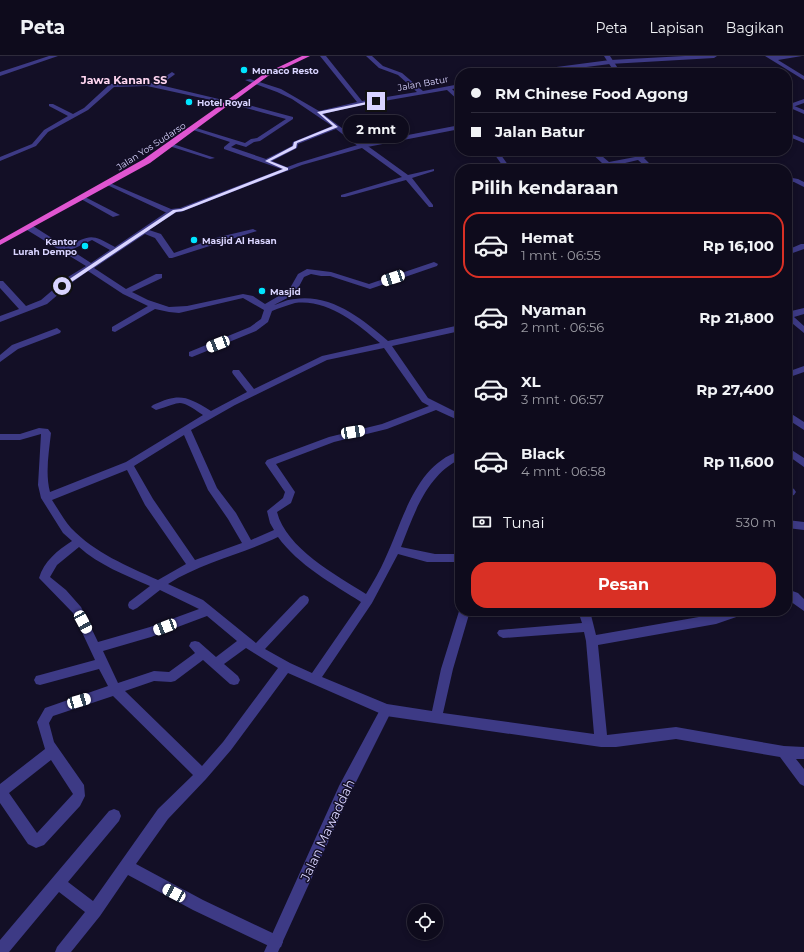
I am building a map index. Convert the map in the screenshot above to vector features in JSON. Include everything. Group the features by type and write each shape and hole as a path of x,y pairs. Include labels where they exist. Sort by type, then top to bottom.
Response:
{"highway":[{"name":"Jalan Yos Sudarso","path":"0,243 83,198 104,182 167,140 248,80 269,66 294,56"},
{"name":"Jalan Yos Sudarso","path":"0,237 171,146 276,69 307,56"}],"street":[{"path":"0,74 55,56"},
{"path":"323,56 361,104"},
{"path":"369,56 384,68 400,74 422,93"},
{"path":"607,56 614,68"},
{"path":"564,68 610,62 714,56"},
{"path":"770,57 799,56"},
{"path":"770,57 788,68"},
{"path":"792,71 804,78"},
{"path":"156,85 172,74"},
{"path":"248,80 277,89 319,113 362,146 406,176 412,181 431,206"},
{"path":"0,159 34,145 46,131 86,109 112,86 129,84 156,85 220,100"},
{"name":"Jalan Batur","path":"319,113 455,87"},
{"path":"448,88 455,95"},
{"path":"792,105 804,101"},
{"path":"193,130 246,145 253,140 258,140 278,125 292,118 230,102"},
{"path":"51,105 72,116"},
{"path":"792,108 804,112"},
{"path":"267,161 295,147 296,143 336,127"},
{"path":"0,319 25,310 53,296 62,286 174,211 181,210 287,169 362,146 455,128"},
{"path":"792,136 804,141"},
{"path":"234,142 226,148 287,169"},
{"path":"171,146 212,158"},
{"path":"598,156 607,164"},
{"path":"638,156 647,164"},
{"path":"613,164 644,156"},
{"path":"343,196 406,176 432,170"},
{"path":"792,180 796,180 804,185"},
{"path":"104,182 174,211"},
{"path":"83,198 116,215"},
{"path":"30,228 126,292 167,311 179,310 243,296 254,300 264,307 295,301 318,301 340,310 367,328 386,344 425,400 455,415"},
{"path":"144,231 158,236 172,256 222,239 253,231"},
{"path":"65,250 92,238 116,250"},
{"path":"792,251 804,246"},
{"path":"264,307 292,292 301,276 310,271 321,274 331,274 370,287 380,282 434,264"},
{"path":"126,292 159,276"},
{"path":"0,283 25,310"},
{"path":"116,329 155,306"},
{"path":"192,354 253,329 265,320 264,307"},
{"path":"792,315 804,311"},
{"path":"792,320 804,330"},
{"path":"46,498 129,464 210,415 325,358 455,329"},
{"path":"0,359 15,347 57,331"},
{"path":"792,373 804,369"},
{"path":"236,372 253,393"},
{"path":"156,408 173,399 179,398 210,415"},
{"path":"367,600 299,552 279,532 272,512 287,500 290,492 270,463 326,440 353,432 384,427 437,406"},
{"path":"792,418 804,426"},
{"path":"186,429 213,490 232,516 249,546"},
{"path":"0,437 20,437 39,431 45,431 43,484 46,498 67,530 89,550 114,565 157,585 189,597 209,610 257,650 286,667 386,710 601,741 616,741 676,733 784,752 804,753"},
{"path":"792,454 804,463"},
{"path":"314,680 384,573 395,549 405,521 427,482 440,467 455,458"},
{"path":"129,464 149,502 193,565"},
{"path":"792,525 804,526"},
{"path":"132,605 157,585 193,565 249,546 279,532"},
{"path":"79,541 63,552 50,567 44,578 62,593 77,610 116,691 202,775"},
{"path":"395,549 426,559 442,560 455,559"},
{"path":"792,595 804,606"},
{"path":"257,650 304,600"},
{"path":"96,648 151,632 209,610"},
{"path":"436,718 463,616"},
{"path":"586,616 592,641 601,741"},
{"path":"592,641 716,619 725,616"},
{"path":"503,633 589,627"},
{"path":"216,664 246,641"},
{"path":"52,751 0,792 33,839 36,841 39,840 79,796 79,790 52,751 48,742 43,722 49,712 56,708 116,691 154,676 170,677 199,649 234,680"},
{"path":"40,680 102,662"},
{"path":"62,952 95,911 163,814 202,775 227,746 286,667"},
{"name":"Jalan Mawaddah","path":"273,947 344,791 386,710"},
{"path":"784,752 804,780"},
{"path":"0,952 114,816"},
{"path":"127,867 273,947"},
{"path":"58,883 95,911"}],"place":[{"name":"Monaco Resto","path":"244,70"},
{"name":"Hotel Royal","path":"189,102"},
{"name":"Masjid Al Hasan","path":"194,240"},
{"name":"Kantor Lurah Dempo","path":"85,246"},
{"name":"Masjid","path":"262,291"}],"district":[{"name":"Jawa Kanan SS","path":"124,80"}],"route":[{"path":"62,286 174,211 181,210 228,193 287,169 267,161 295,147 294,144 296,143 336,127 319,113 376,101"}]}
